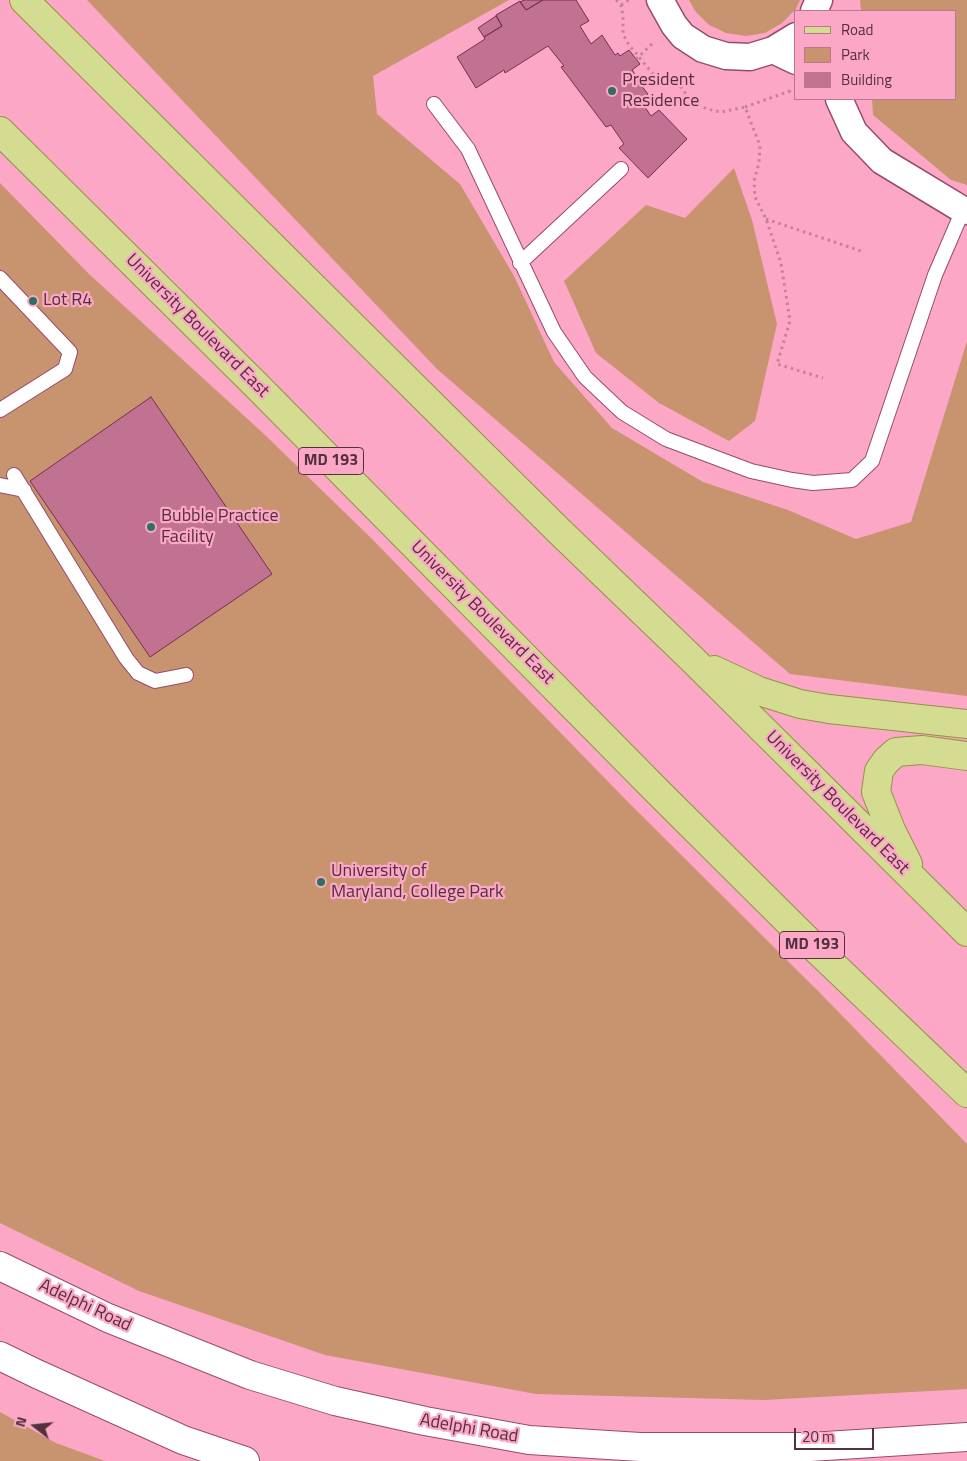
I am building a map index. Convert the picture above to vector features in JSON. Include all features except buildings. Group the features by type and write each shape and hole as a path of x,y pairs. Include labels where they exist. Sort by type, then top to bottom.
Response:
{"main road":[{"name":"University Boulevard East","path":"24,0 558,530 691,658 967,932"},
{"name":"University Boulevard East","path":"0,131 257,386 805,938 967,1093"},
{"path":"691,658 759,691 800,704 829,709 967,724"},
{"path":"919,886 891,830 876,792 880,771 886,761 896,752 922,750 967,756"},
{"name":"Adelphi Road","path":"0,1266 108,1318 250,1375 335,1401 425,1421 529,1440 785,1454 810,1447 967,1436"},
{"path":"0,1356 183,1440 245,1461"}],"street":[{"path":"660,0 674,25 683,36 703,49 726,56 784,56 794,39"},
{"path":"839,100 854,132 882,161 965,210"}],"lane":[{"path":"434,104 468,149 554,332 586,377 622,412 666,439 751,471 792,480 813,483 852,480 872,461 935,276 965,210"},
{"path":"520,263 621,169"},
{"path":"0,278 70,352 65,369 0,410"},
{"path":"14,474 126,658 138,673 155,681 186,675"},
{"path":"0,485 24,490"}],"path":[{"path":"616,0 621,5 623,34 629,45 652,74 678,82 692,101 707,109 721,112 746,107 790,91 784,56"},
{"path":"621,5 628,0"},
{"path":"746,107 760,146 759,162 754,181 755,197 766,219 781,263 790,321 777,364 823,378"},
{"path":"766,219 862,251"}],"green space":[{"path":"87,0 509,0 373,76 377,114 460,184 514,276 554,362 612,428 703,482 788,510 856,539 911,522 967,341 967,696 790,674 437,369"},
{"path":"689,0 800,0 796,9 782,23 765,33 746,36 726,33 709,25 695,11"},
{"path":"860,0 967,0 967,185 951,180 873,115 872,100 957,100 957,10 861,10"},
{"path":"734,168 752,220 777,324 755,421 729,441 659,403 596,353 564,281 646,205 685,218"},
{"name":"University of Maryland, College Park","path":"0,183 89,274 264,434 372,539 626,800 820,993 967,1144 967,1389 764,1400 536,1394 325,1355 139,1291 0,1223"},
{"path":"0,1412 56,1443 105,1461 0,1461"}],"place":[{"name":"President Residence","path":"612,91"},
{"name":"Lot R4","path":"33,301"},
{"name":"Bubble Practice Facility","path":"151,527"},
{"name":"University of Maryland, College Park","path":"321,882"}]}
